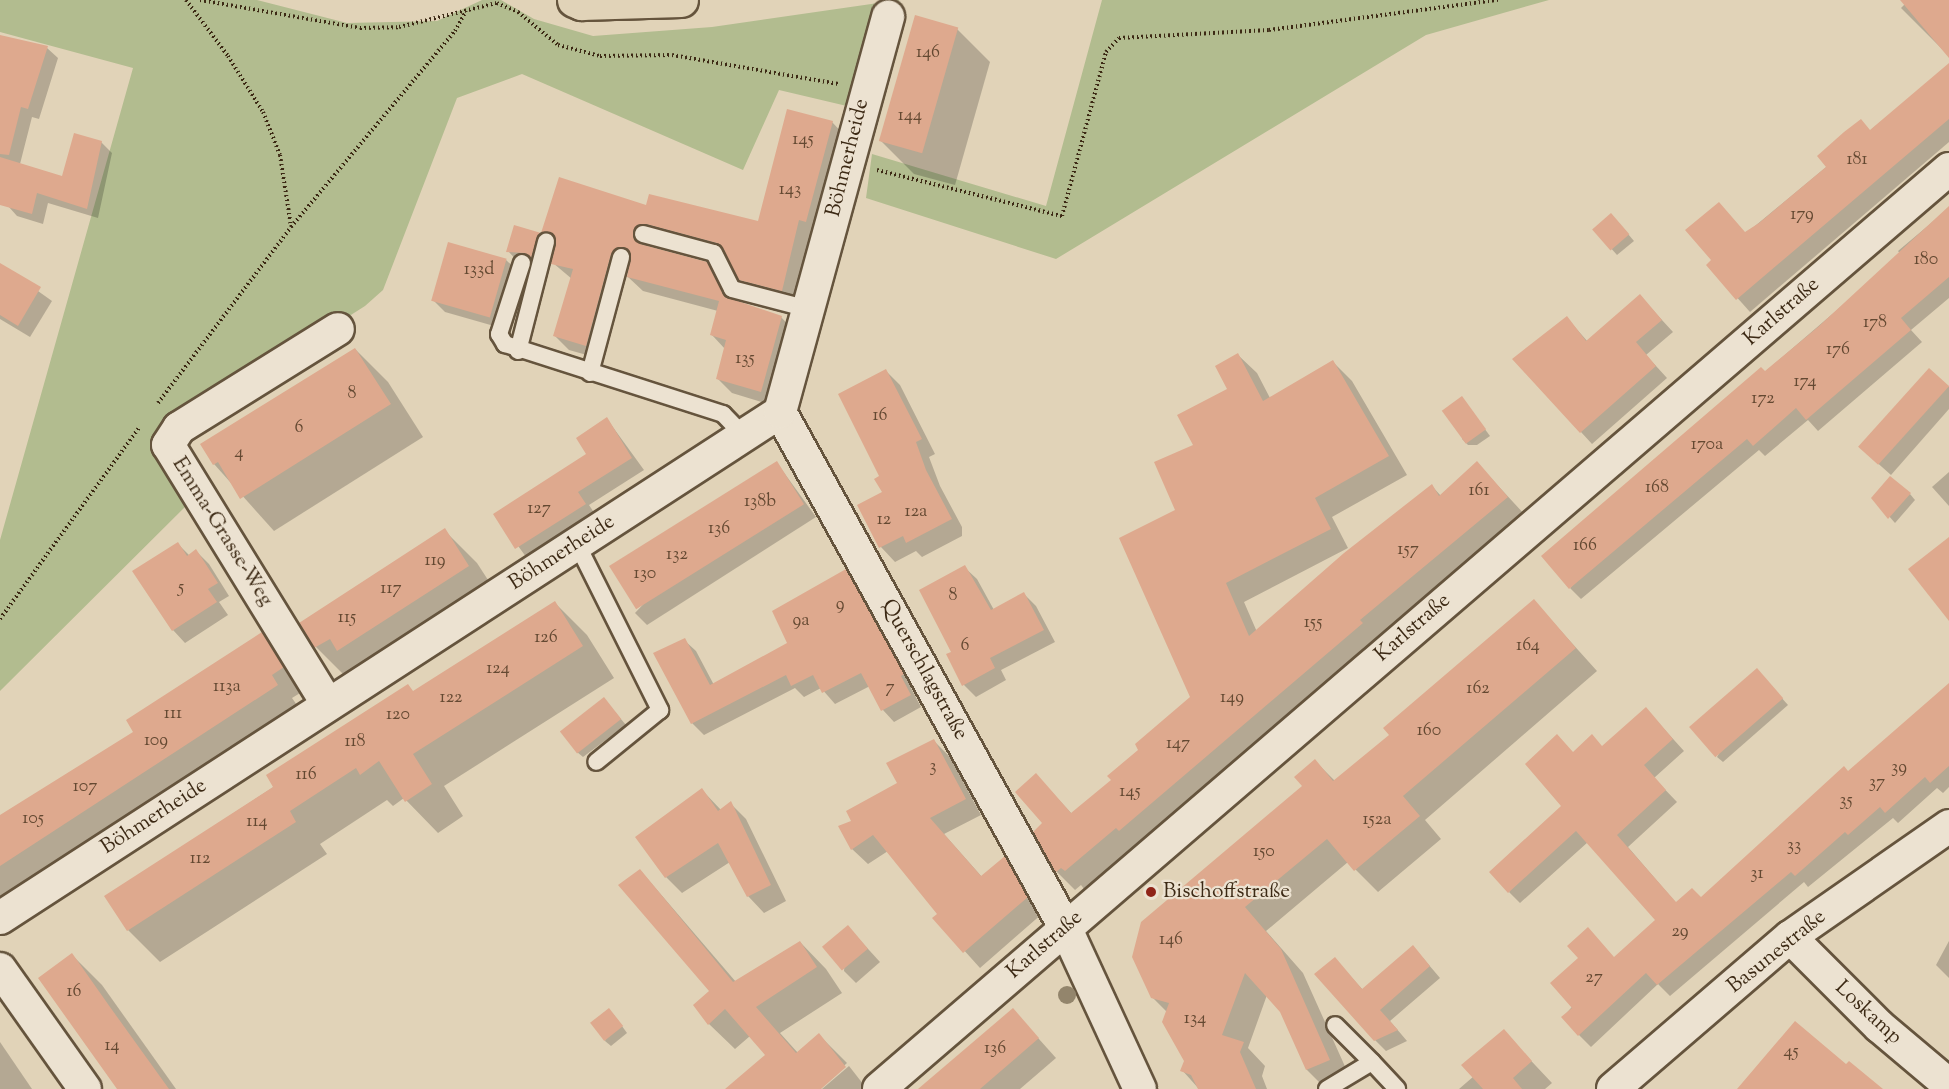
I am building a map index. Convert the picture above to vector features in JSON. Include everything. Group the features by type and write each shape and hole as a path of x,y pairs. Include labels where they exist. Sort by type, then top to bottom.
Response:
{"highway":[{"path":"574,0 580,3 681,0"}],"street":[{"name":"Böhmerheide","path":"0,918 327,703 780,412 865,91 888,16"},
{"name":"Karlstraße","path":"879,1089 1066,929 1127,872 1949,169"},
{"name":"Emma-Grasse-Weg","path":"327,703 168,446 179,428 338,329"},
{"name":"Querschlagstraße","path":"780,412 1066,929"},
{"name":"Basunestraße","path":"1613,1089 1790,937 1949,826"},
{"path":"1066,929 1140,1089"},
{"name":"Loskamp","path":"1790,937 1879,1026 1949,1085"},
{"path":"0,969 85,1089"}],"lane":[{"path":"643,234 714,253 732,289 809,309"},
{"path":"518,351 546,242"},
{"path":"590,373 621,257"},
{"path":"522,263 499,334 505,344 518,351 723,414 744,436"},
{"path":"577,544 660,710 596,762"},
{"path":"1335,1024 1397,1089"},
{"path":"1327,1089 1372,1062"}],"path":[{"path":"186,0 228,56 263,112 280,154 291,227 454,31 466,11"},
{"path":"200,0 360,28 399,27 497,3 507,6 558,45 600,56 672,55 728,62 865,91"},
{"path":"847,163 1062,216 1106,52 1110,43 1119,38 1269,30 1498,0"}],"green space":[{"path":"0,0 257,0 347,23 437,21 482,0 501,0 534,19 593,36 712,27 899,0 868,111 779,90 743,170 522,74 457,98 383,290 365,306 176,426 194,498 0,691 0,540 133,68 0,32"},
{"path":"1102,0 1549,0 1426,35 1056,259 866,198 872,154 1046,206"}],"building":[{"path":"1900,0 1949,0 1949,58"},
{"path":"915,15 958,27 922,153 879,141"},
{"path":"0,35 48,46 28,109 21,107 9,155 0,154"},
{"path":"1949,63 1949,119 1736,300 1706,265 1711,260 1685,230 1719,202 1745,232 1826,167 1817,156 1844,132 1861,119 1870,130"},
{"path":"787,109 833,121 806,222 799,220 782,291 739,280 717,243 646,224 636,226 633,232 640,244 707,262 726,297 782,316 761,392 716,379 726,340 710,335 719,301 627,277 631,255 624,247 618,247 611,254 586,346 553,336 573,269 551,264 556,240 549,232 538,235 531,258 525,253 506,252 514,225 541,233 559,177 646,205 649,194 758,221"},
{"path":"74,133 102,141 87,209 37,193 32,214 0,205 0,157 62,176"},
{"path":"1949,206 1949,277 1901,318 1911,330 1806,420 1796,408 1753,446 1747,439 1569,589 1541,556 1761,367 1765,371 1818,327"},
{"path":"1611,213 1629,234 1611,251 1592,229"},
{"path":"448,242 507,259 490,317 431,301"},
{"path":"0,263 41,287 18,326 0,315"},
{"path":"1640,294 1662,320 1636,342 1656,366 1580,433 1512,359 1567,316 1586,341"},
{"path":"355,348 391,404 240,499 218,462 213,465 200,444"},
{"path":"1238,353 1263,401 1333,360 1389,456 1315,498 1331,529 1226,583 1249,636 1344,553 1432,484 1439,496 1477,461 1508,497 1360,620 1363,623 1119,831 1116,828 1065,871 1061,868 1055,873 1033,832 1042,823 1015,792 1036,773 1071,813 1111,780 1107,776 1138,750 1135,744 1190,697 1119,538 1175,510 1154,462 1193,445 1177,415 1227,389 1215,366"},
{"path":"1929,368 1949,386 1878,465 1858,447"},
{"path":"886,369 922,439 916,442 926,470 952,519 906,543 903,536 879,548 857,505 882,492 874,479 879,476 838,394"},
{"path":"1462,396 1486,429 1466,444 1442,411"},
{"path":"607,417 632,458 578,492 586,504 515,549 493,514 586,454 576,438"},
{"path":"777,461 804,504 636,609 609,566"},
{"path":"1890,476 1911,493 1888,519 1871,498"},
{"path":"445,528 469,566 337,651 330,639 314,648 299,623"},
{"path":"1949,537 1949,621 1908,569"},
{"path":"178,542 187,556 196,549 218,583 208,589 217,602 172,631 132,571"},
{"path":"965,565 991,610 1024,592 1044,630 990,658 995,668 962,686 946,654 951,652 919,590"},
{"path":"846,569 904,674 901,676 911,695 881,711 861,673 822,693 813,675 791,686 786,675 691,724 653,653 685,638 710,685 787,643 772,611"},
{"path":"1534,599 1576,648 1403,796 1420,816 1354,871 1327,839 1245,907 1281,949 1330,1060 1306,1070 1280,1012 1245,973 1222,1035 1244,1042 1240,1052 1256,1089 1198,1089 1191,1075 1180,1071 1184,1061 1162,1022 1169,1003 1151,998 1132,957 1141,922 1302,786 1294,777 1315,759 1333,781 1389,735 1383,728"},
{"path":"555,601 583,646 413,754 432,784 405,802 379,761 360,775 356,768 290,811 296,822 127,931 104,896 273,787 266,775 408,684 413,691"},
{"path":"262,632 284,667 272,675 278,685 0,866 0,815 133,732 126,720"},
{"path":"1757,668 1783,698 1715,757 1689,727"},
{"path":"1949,683 1949,766 1930,783 1925,777 1885,813 1880,807 1848,835 1845,832 1795,876 1791,872 1657,985 1646,973 1578,1036 1561,1017 1572,1008 1550,983 1578,958 1567,946 1588,927 1614,957 1655,920 1576,831 1508,893 1489,872 1561,806 1525,764 1557,734 1573,752 1592,734 1602,746 1646,707 1673,739 1644,765 1666,790 1617,835 1676,902 1692,888 1701,897 1844,766 1848,771"},
{"path":"604,697 621,719 577,754 560,731"},
{"path":"934,739 966,799 930,818 981,876 1005,856 1028,897 963,953 932,918 937,914 873,835 851,850 838,826 851,821 846,811 897,783 886,763"},
{"path":"702,788 718,811 731,801 771,885 747,897 718,843 665,878 635,837"},
{"path":"640,869 733,982 800,941 817,967 756,1007 796,1053 819,1033 846,1067 821,1089 725,1089 765,1055 725,1009 708,1025 693,1005 709,991 618,885"},
{"path":"848,925 868,949 842,971 822,947"},
{"path":"1413,945 1430,966 1380,1010 1398,1030 1374,1041 1314,974 1335,957 1362,989"},
{"path":"72,953 169,1089 117,1089 38,978"},
{"path":"609,1008 623,1026 604,1041 590,1023"},
{"path":"1013,1008 1039,1038 980,1089 918,1089"},
{"path":"1795,1021 1846,1064 1849,1061 1883,1089 1737,1089"},
{"path":"1504,1029 1532,1061 1513,1078 1522,1089 1483,1089 1461,1065"}],"place":[{"name":"Bischoffstraße","path":"1151,892"}]}
